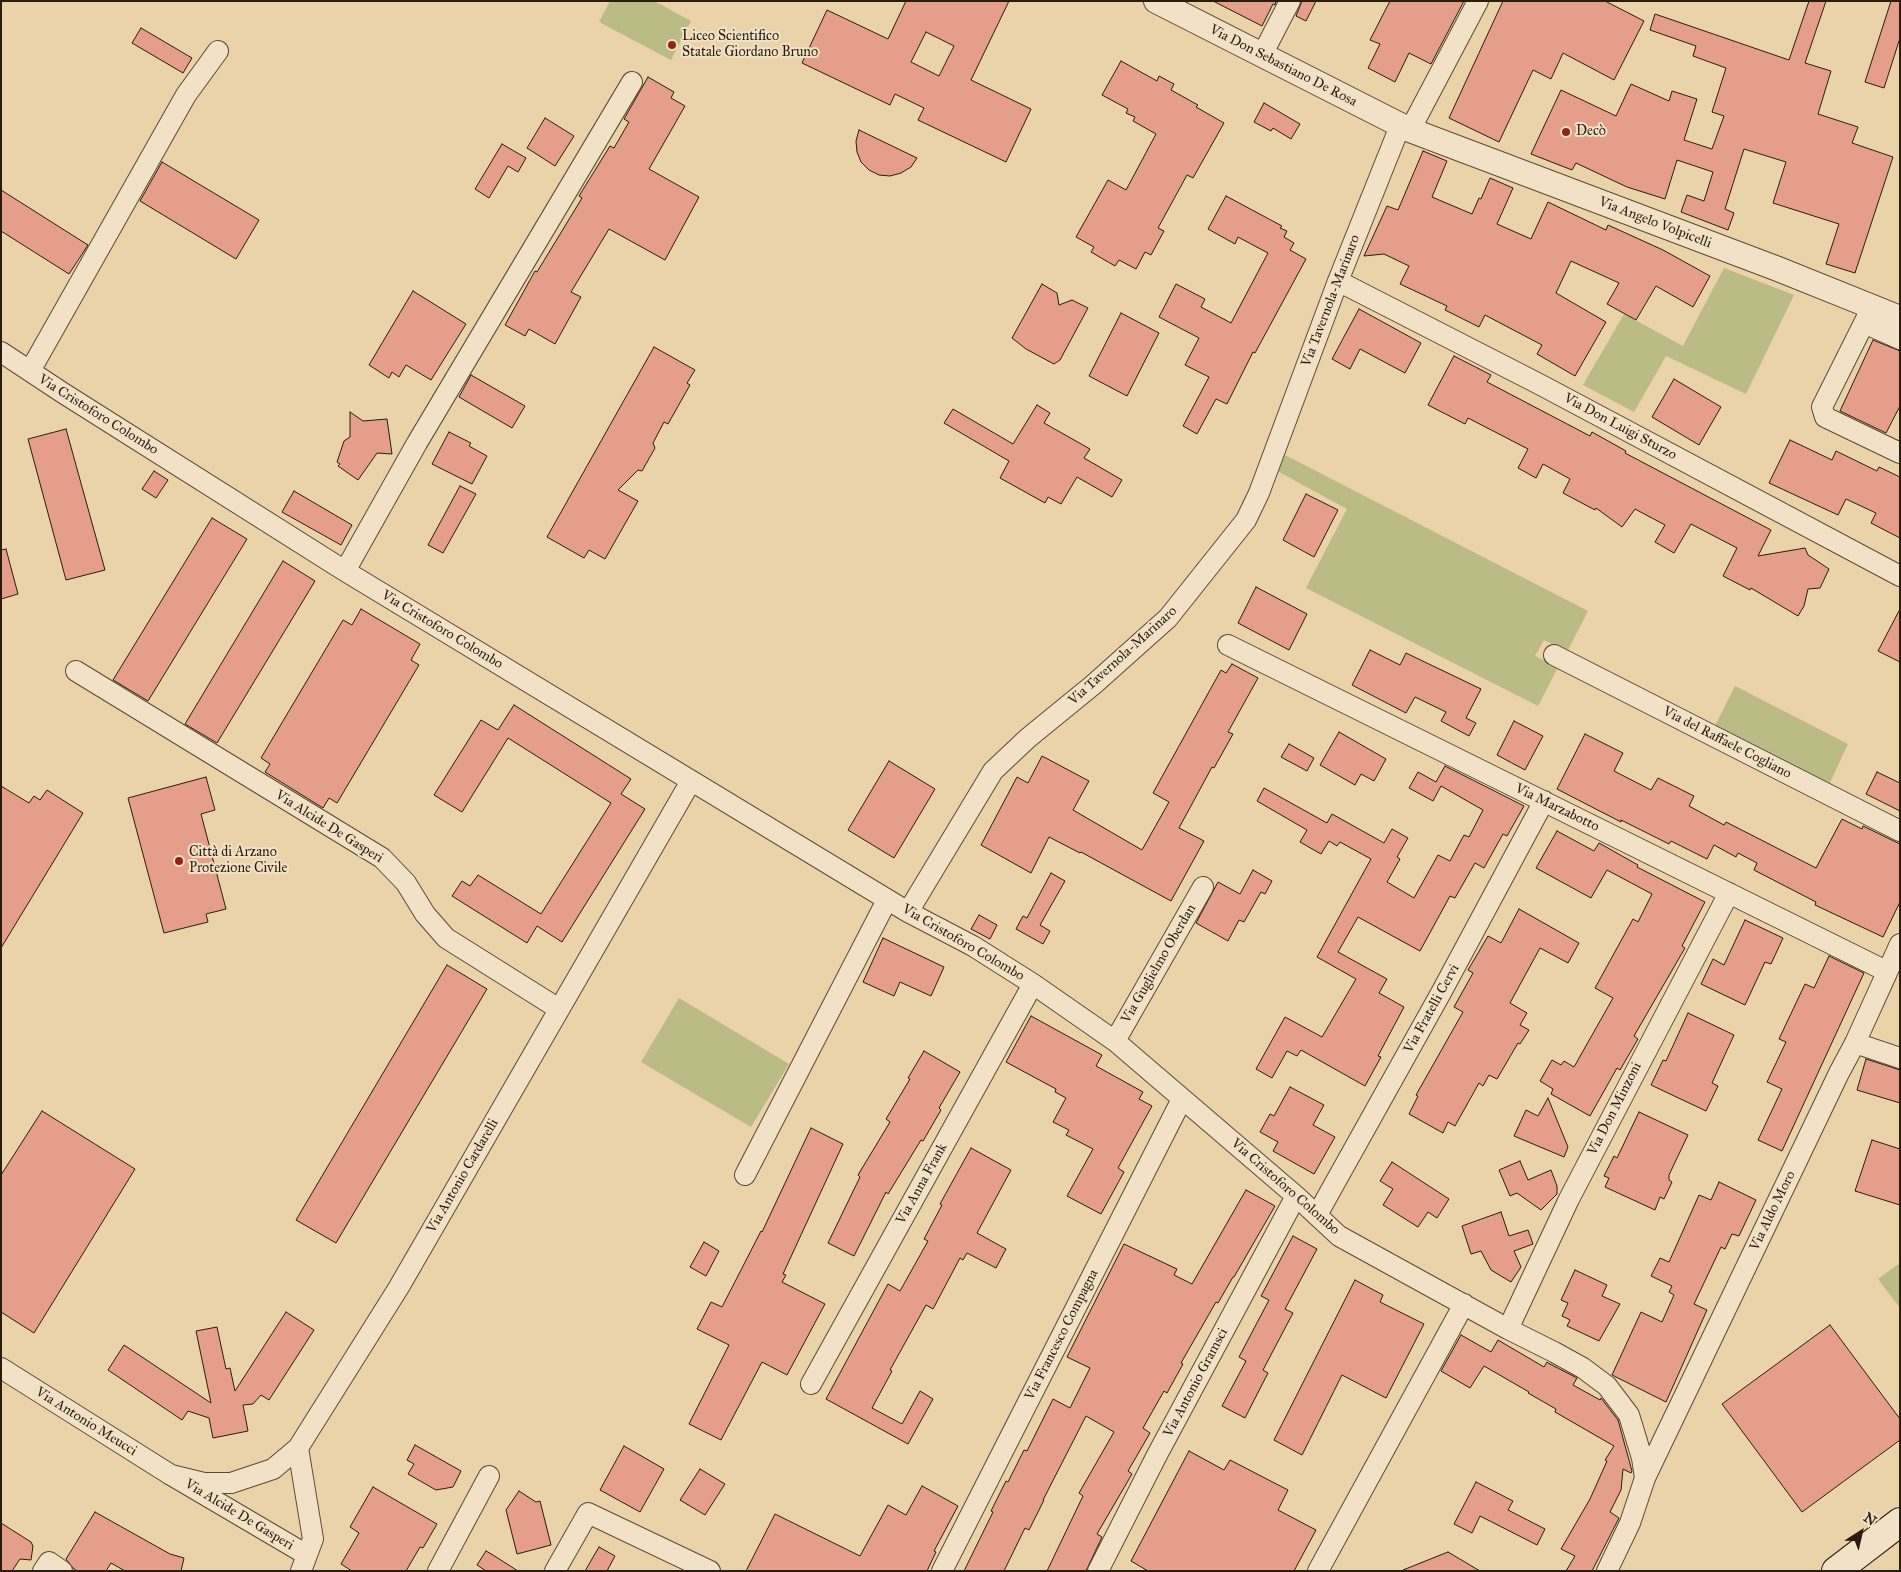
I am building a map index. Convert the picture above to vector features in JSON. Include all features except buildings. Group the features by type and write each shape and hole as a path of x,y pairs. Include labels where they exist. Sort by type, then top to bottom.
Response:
{"main road":[{"path":"1836,1571 1900,1522"}],"street":[{"name":"Via Don Sebastiano De Rosa","path":"1156,1 1405,128"},
{"path":"1262,55 1290,1"},
{"name":"Via Tavernola-Marinaro","path":"908,912 993,772 1028,738 1093,685 1168,618 1246,520 1259,493 1338,281 1405,128 1478,1"},
{"path":"30,372 186,95 218,51"},
{"path":"346,572 417,443 632,82"},
{"name":"Via Angelo Volpicelli","path":"1405,128 1778,269 1868,315 1900,318"},
{"name":"Via Don Luigi Sturzo","path":"1338,281 1532,380 1900,576"},
{"path":"1898,447 1825,417 1822,407 1868,315 1900,339"},
{"name":"Via Cristoforo Colombo","path":"1,352 346,572 887,900 973,946 1033,984 1115,1041 1340,1236 1583,1368 1608,1386 1629,1415 1642,1458 1645,1478 1630,1522 1607,1571"},
{"name":"Via Marzabotto","path":"1228,645 1886,972"},
{"name":"Via del Raffaele Cogliano","path":"1554,655 1900,831"},
{"name":"Via Alcide De Gasperi","path":"76,671 382,858 406,883 425,914 446,938 559,1009"},
{"name":"Via Antonio Cardarelli","path":"172,1475 204,1483 231,1483 273,1469 298,1448 400,1287 691,781"},
{"name":"Via Fratelli Cervi","path":"1317,1215 1442,991 1544,801"},
{"name":"Via Guglielmo Oberdan","path":"1115,1041 1203,887"},
{"name":"Via Don Minzoni","path":"1508,1328 1569,1199 1729,893"},
{"name":"Via Cristoforo Colombo","path":"745,1175 887,900"},
{"name":"Via Aldo Moro","path":"1645,1478 1855,1043 1900,944"},
{"name":"Via Anna Frank","path":"811,1384 1033,984"},
{"path":"1855,1043 1900,1058"},
{"name":"Via Francesco Compagna","path":"942,1571 1182,1099"},
{"name":"Via Antonio Gramsci","path":"1098,1571 1157,1455 1296,1196"},
{"path":"1318,1571 1464,1304"},
{"name":"Via Antonio Meucci","path":"1,1368 172,1475"},
{"name":"Via Alcide De Gasperi","path":"298,1448 307,1555"},
{"name":"Via Alcide De Gasperi","path":"172,1475 307,1555"},
{"path":"438,1571 489,1476"},
{"path":"555,1571 588,1513 710,1571"},
{"path":"43,1571 49,1562 62,1571"}],"green space":[{"path":"610,1 654,1 691,21 671,60 599,22"},
{"path":"1724,268 1794,295 1746,394 1666,356 1634,412 1583,385 1624,314 1683,346"},
{"path":"1285,455 1588,611 1567,652 1544,640 1535,656 1558,667 1538,706 1306,588 1347,509 1277,471"},
{"path":"1735,686 1848,744 1828,787 1714,728"},
{"path":"679,998 789,1064 751,1127 641,1062"},
{"path":"1900,1263 1900,1308 1878,1279"}],"place":[{"name":"Liceo Scientifico Statale Giordano Bruno","path":"672,45"},
{"name":"Decò","path":"1566,132"},
{"name":"Città di Arzano Protezione Civile","path":"179,861"}]}
